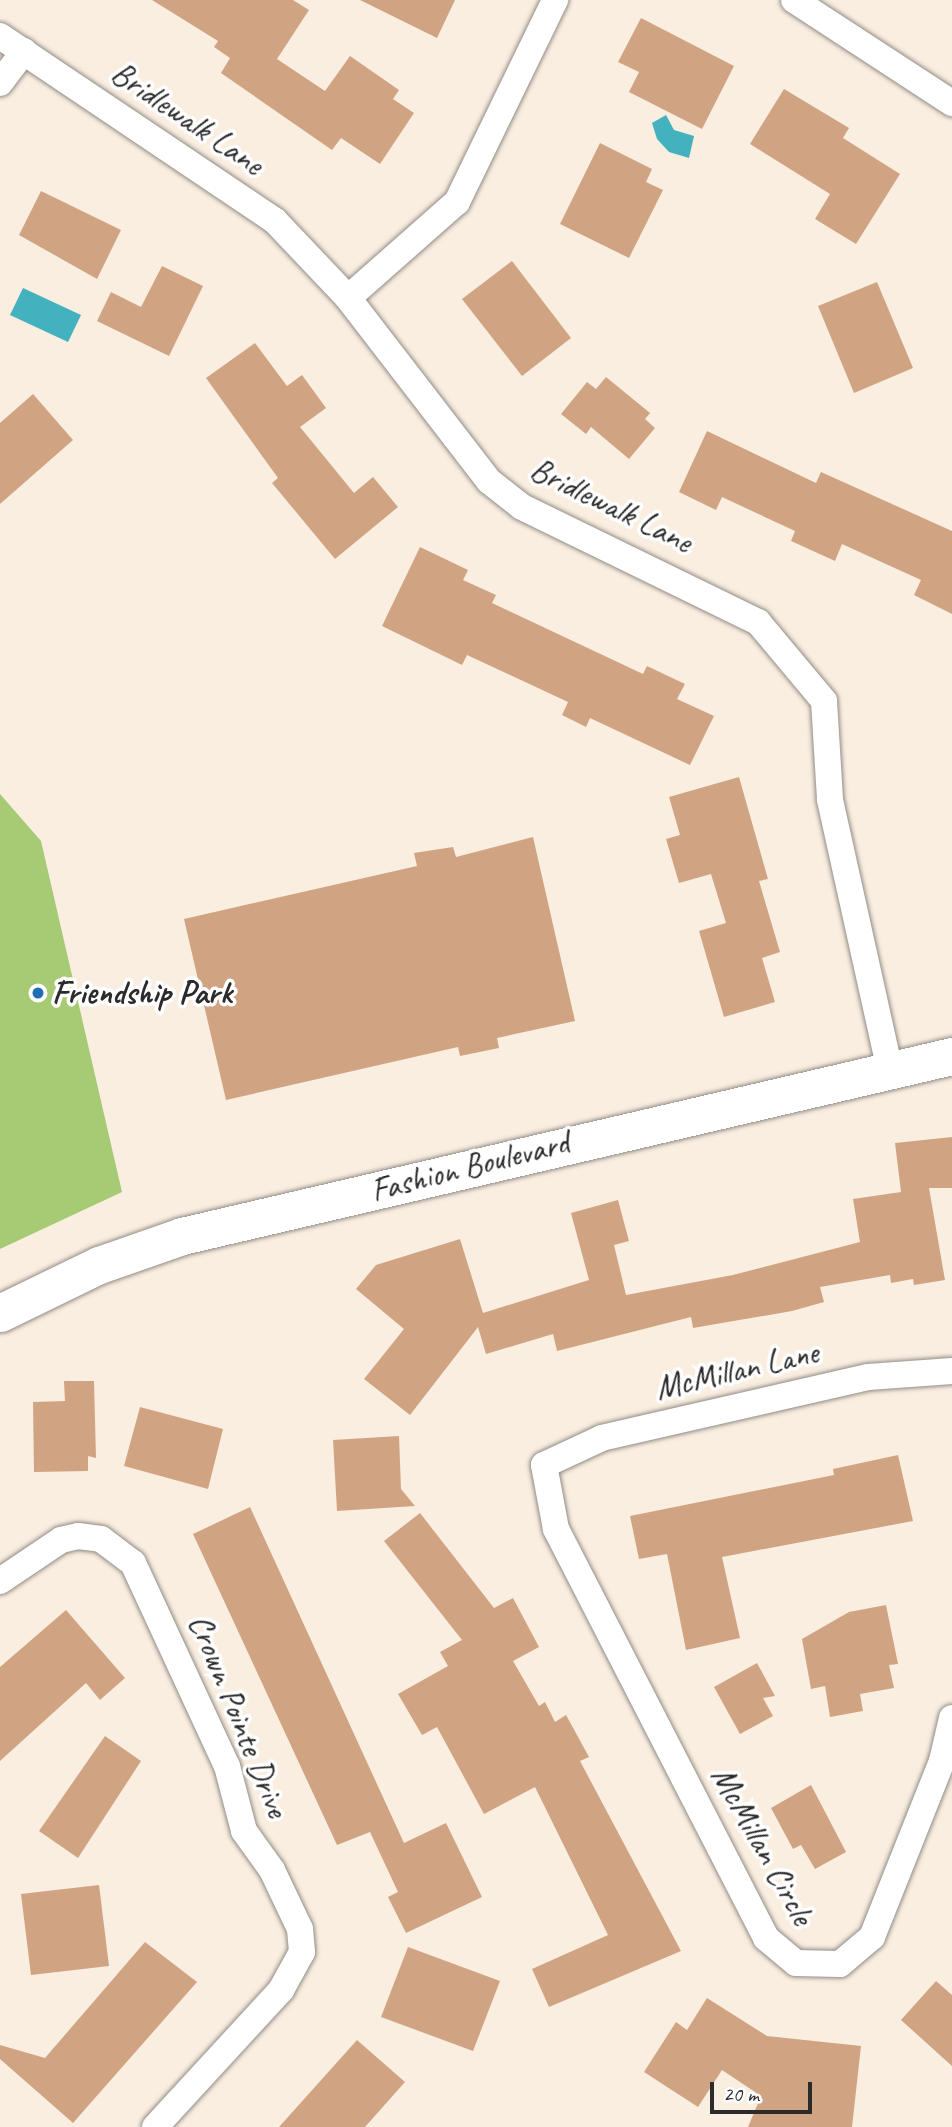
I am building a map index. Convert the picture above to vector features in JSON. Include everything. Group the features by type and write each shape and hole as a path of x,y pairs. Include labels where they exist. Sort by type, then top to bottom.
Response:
{"street":[{"path":"348,298 457,202 555,0"},
{"path":"794,0 952,103"},
{"name":"Bridlewalk Lane","path":"0,36 275,222 348,298 489,481 523,507 758,622 824,701 830,800 890,1070"},
{"path":"0,83 24,51"},
{"name":"Fashion Boulevard","path":"0,1313 99,1265 182,1236 952,1056"},
{"name":"McMillan Lane","path":"544,1465 602,1438 855,1380 952,1371"},
{"name":"McMillan Circle","path":"544,1465 556,1529 766,1938 786,1957 818,1969 840,1964 873,1937 942,1761 952,1718"},
{"name":"Crown Pointe Drive","path":"0,1581 61,1540 101,1539 118,1548 143,1581 227,1766 244,1831 272,1870 300,1929 302,1952 281,1990 155,2127"}],"green space":[{"name":"Friendship Park","path":"0,794 41,841 122,1192 0,1249"}],"water":[{"path":"666,115 674,130 694,136 689,158 669,152 657,139 652,123"},
{"path":"23,288 81,315 68,342 10,315"}],"building":[{"path":"152,0 293,0 309,10 277,59 325,91 350,56 399,90 393,99 414,113 380,164 341,138 332,150 221,73 230,58 214,47 218,41"},
{"path":"360,0 455,0 437,38"},
{"path":"641,18 734,66 702,129 629,92 639,72 618,62"},
{"path":"784,89 849,128 843,138 900,174 856,244 815,219 830,194 750,144"},
{"path":"600,143 652,169 646,182 663,190 629,258 560,224"},
{"path":"41,191 121,230 97,279 19,235"},
{"path":"512,261 571,338 522,376 462,299"},
{"path":"162,266 203,286 169,356 97,321 111,292 141,307"},
{"path":"877,282 913,368 854,393 818,306"},
{"path":"255,343 287,386 302,375 326,408 300,427 354,493 373,477 398,507 335,559 272,483 278,478 206,378"},
{"path":"606,377 650,413 645,419 655,428 629,459 591,427 586,434 561,414 587,382 596,389"},
{"path":"33,394 73,440 0,504 0,423"},
{"path":"707,431 816,483 821,472 952,531 952,614 914,595 921,580 842,544 835,561 791,541 795,531 722,497 716,510 679,492"},
{"path":"420,547 468,570 463,580 496,595 492,603 643,674 647,666 685,684 677,699 714,716 690,765 590,718 586,727 562,715 568,702 467,655 462,665 382,626"},
{"path":"739,777 768,879 759,881 780,952 762,958 775,1002 724,1017 699,931 726,923 711,874 679,883 666,839 680,835 669,797"},
{"path":"533,837 575,1021 497,1038 499,1048 460,1056 458,1047 226,1100 184,919 417,866 414,853 453,847 456,857"},
{"path":"952,1137 952,1188 929,1188 945,1280 914,1285 913,1279 891,1283 890,1275 820,1287 824,1302 792,1311 693,1328 691,1317 557,1351 553,1334 486,1354 478,1327 410,1415 364,1379 404,1329 356,1289 376,1265 460,1239 483,1313 589,1280 571,1213 618,1200 629,1241 614,1245 626,1295 733,1275 860,1242 853,1199 901,1192 895,1143"},
{"path":"64,1381 94,1381 96,1458 88,1456 88,1471 34,1472 33,1402 65,1401"},
{"path":"140,1407 223,1429 208,1489 124,1466"},
{"path":"399,1436 401,1489 415,1506 337,1511 333,1440"},
{"path":"898,1455 913,1521 722,1557 740,1638 686,1650 667,1554 639,1559 630,1516 834,1475 833,1469"},
{"path":"250,1507 404,1843 446,1823 482,1897 406,1933 388,1897 398,1892 370,1832 337,1845 193,1534"},
{"path":"420,1513 494,1608 513,1598 539,1647 513,1661 539,1706 545,1702 555,1722 566,1715 589,1757 580,1761 681,1951 549,2007 532,1969 608,1935 535,1787 484,1814 437,1727 422,1735 398,1694 448,1666 440,1652 462,1640 384,1541"},
{"path":"886,1605 898,1664 889,1665 894,1688 860,1694 863,1711 830,1717 825,1686 811,1689 802,1639 849,1612"},
{"path":"66,1610 125,1678 100,1700 86,1683 0,1761 0,1667"},
{"path":"757,1663 775,1696 763,1698 773,1716 740,1734 714,1687"},
{"path":"105,1736 141,1761 78,1858 39,1831"},
{"path":"811,1785 846,1852 815,1869 801,1845 793,1849 771,1808"},
{"path":"99,1885 109,1966 31,1975 21,1894"},
{"path":"145,1942 197,1982 73,2123 0,2059 0,2045 45,2058"},
{"path":"408,1947 500,1981 473,2051 381,2017"},
{"path":"936,1981 952,1995 952,2066 901,2020"},
{"path":"707,1998 767,2036 861,2046 852,2127 748,2127 761,2096 722,2070 698,2107 644,2072 676,2022 687,2030"},
{"path":"357,2040 405,2082 365,2127 279,2127"}],"place":[{"name":"Friendship Park","path":"38,993"}]}
